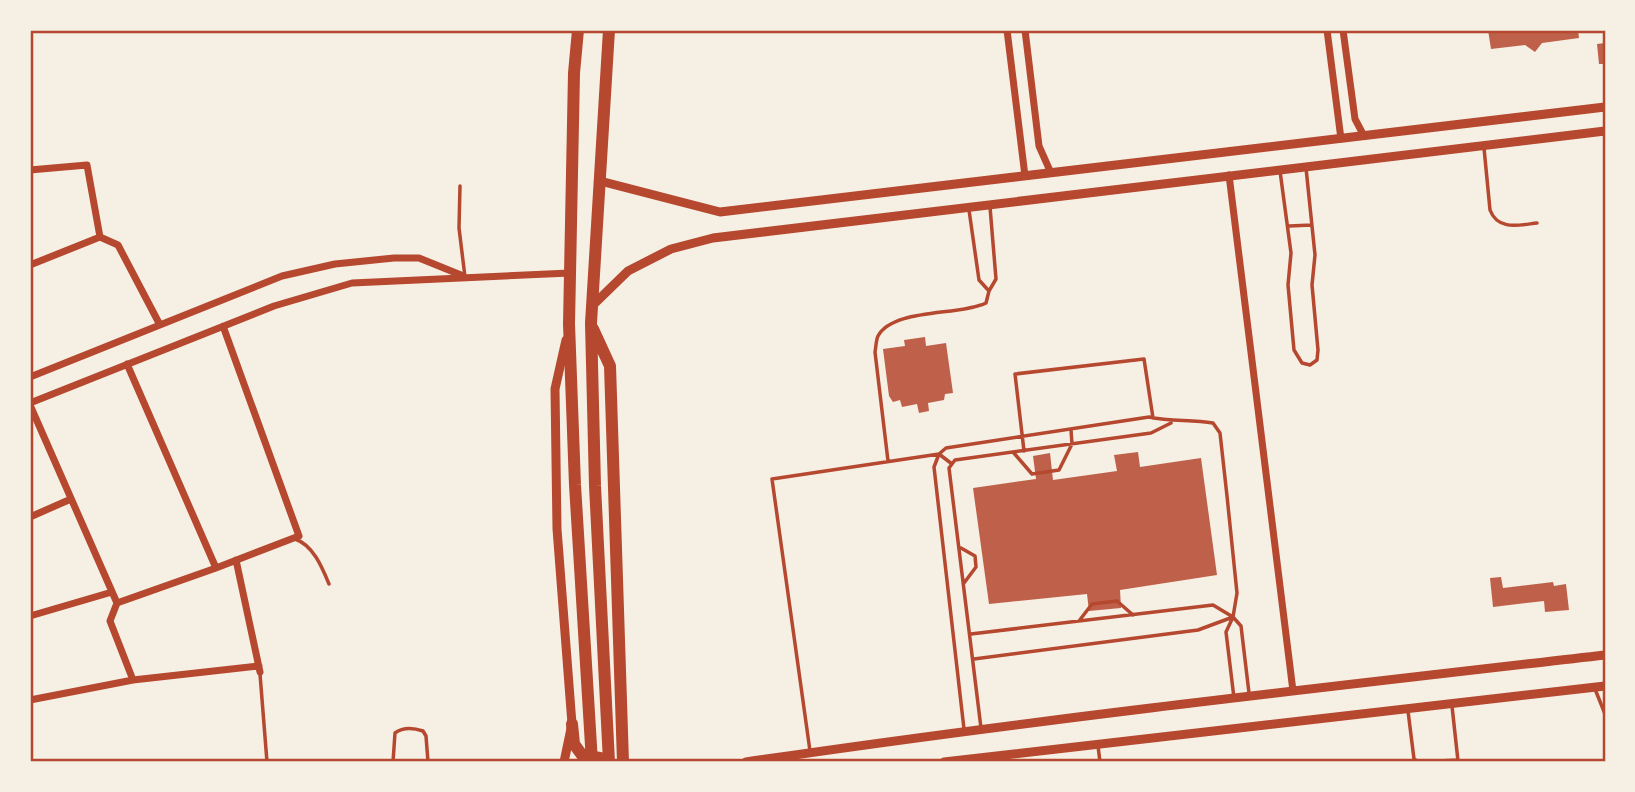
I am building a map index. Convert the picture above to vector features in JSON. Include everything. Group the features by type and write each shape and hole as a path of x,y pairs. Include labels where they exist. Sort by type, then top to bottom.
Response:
{"highway":[{"path":"578,30 574,73 569,324 575,485 592,762"},
{"path":"609,30 591,323 595,486 609,762"},
{"path":"591,323 610,366 623,762"},
{"path":"572,724 575,744 582,755 599,758 614,748 621,724"}],"street":[{"path":"1007,30 1025,176"},
{"path":"1025,30 1039,146 1051,173"},
{"path":"1327,30 1341,139"},
{"path":"1343,30 1355,119 1364,136"},
{"path":"600,181 720,212 1605,107"},
{"path":"592,306 628,271 671,249 713,239 1605,131"},
{"path":"30,170 87,165 100,237"},
{"path":"1229,175 1293,691"},
{"path":"30,265 100,237 118,245 159,325"},
{"path":"30,377 282,276 335,264 419,258 465,276"},
{"path":"132,680 110,621 117,603 30,404 274,306 352,283 569,273"},
{"path":"565,762 572,724 557,529 555,389 569,324"},
{"path":"117,603 299,536 223,326"},
{"path":"127,364 216,568"},
{"path":"30,517 71,499"},
{"path":"30,700 132,680 260,669 236,560"},
{"path":"30,616 112,592"},
{"path":"746,762 981,729 1605,655"},
{"path":"944,762 1605,686"}],"lane":[{"path":"1484,145 1493,218 1496,222 1512,225 1537,223"},
{"path":"1280,169 1291,253 1288,285 1294,351 1302,363 1310,365 1317,360 1318,350 1312,285 1315,255 1306,166"},
{"path":"460,186 459,228 465,276"},
{"path":"888,461 875,352 878,336 895,321 982,305 988,300 989,291 996,278 990,205"},
{"path":"968,207 979,280 989,291"},
{"path":"1288,226 1311,225"},
{"path":"1024,451 1015,374 1144,359 1153,418"},
{"path":"964,732 934,467 939,454 946,448 963,443 1153,418 1173,422 1213,423 1220,433 1237,593 1233,617 1226,632 1234,698"},
{"path":"981,729 949,468 955,460 1151,433 1173,422"},
{"path":"1013,452 1032,474 1059,470 1072,444 1071,430"},
{"path":"810,753 772,479 939,454 952,464"},
{"path":"293,538 311,550 329,584"},
{"path":"959,547 975,556 976,568 964,583"},
{"path":"1079,621 1092,604 1117,601 1133,615"},
{"path":"970,635 1213,605 1233,617 1241,626 1250,696"},
{"path":"973,659 1198,630 1233,617"},
{"path":"260,669 267,762"},
{"path":"1594,687 1605,714"},
{"path":"1408,709 1414,759 1419,762 1458,761 1452,704"},
{"path":"393,762 395,733 399,729 415,729 423,731 426,736 428,762"},
{"path":"1098,744 1100,762"}],"building":[{"path":"1488,30 1578,30 1579,38 1542,43 1535,52 1525,45 1491,49"},
{"path":"1605,43 1605,64 1599,64 1597,44"},
{"path":"925,337 926,346 946,343 953,393 945,394 944,400 928,403 929,411 919,413 917,404 902,407 900,400 893,402 889,396 883,349 905,346 904,340"},
{"path":"1138,452 1140,467 1201,458 1217,575 1120,590 1121,608 1089,611 1087,594 989,604 973,488 1036,479 1033,456 1050,453 1053,480 1117,471 1114,455"},
{"path":"1501,577 1503,588 1553,582 1554,586 1566,584 1569,610 1545,612 1544,601 1493,607 1490,578"}]}
